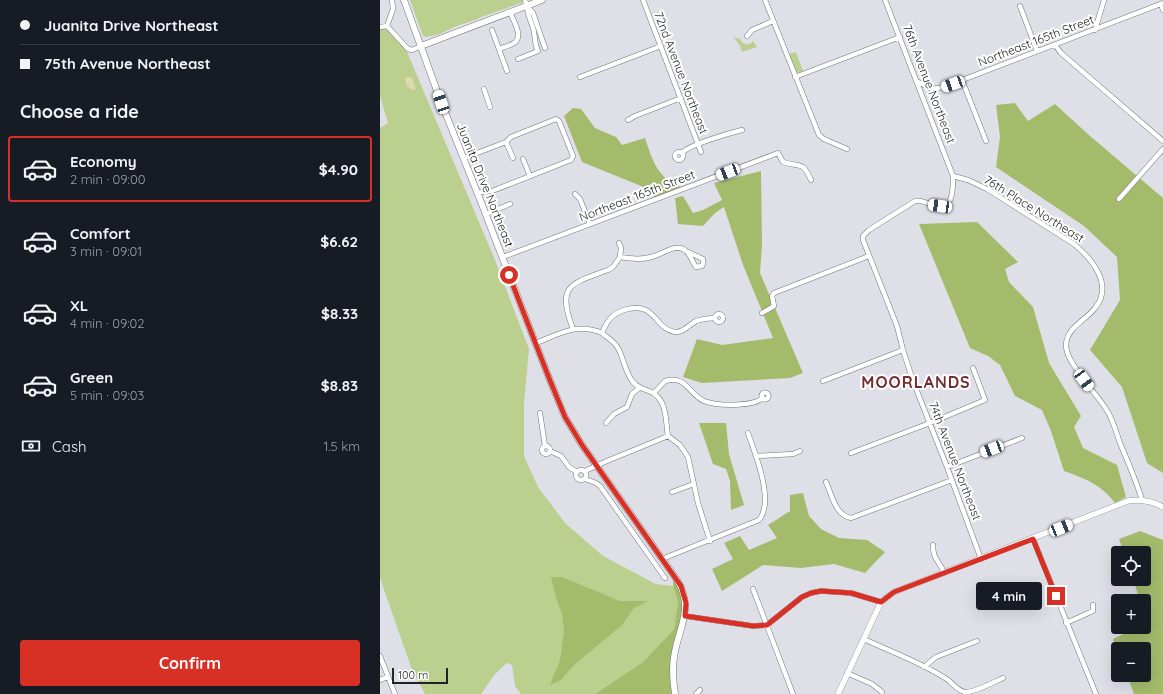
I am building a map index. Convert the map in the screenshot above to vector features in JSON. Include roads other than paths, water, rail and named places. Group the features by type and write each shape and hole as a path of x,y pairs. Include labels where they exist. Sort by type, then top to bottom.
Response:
{"main road":[{"name":"Juanita Drive Northeast","path":"404,0 441,102 565,417 677,580 683,591 686,603 685,616 674,656 673,674 675,694"},
{"path":"421,46 510,12 526,3 542,0"}],"street":[{"path":"387,26 393,8 392,0"},
{"name":"72nd Avenue Northeast","path":"643,0 701,152"},
{"path":"765,0 819,135 824,139 847,149"},
{"name":"76th Avenue Northeast","path":"885,0 953,176"},
{"path":"1095,30 1104,0"},
{"path":"526,3 533,13 546,48"},
{"path":"518,59 538,51 534,30 526,3"},
{"path":"1162,3 1163,10"},
{"name":"Northeast 165th Street","path":"916,81 932,89 937,89 1095,30 1162,3"},
{"path":"1020,6 1037,51"},
{"path":"499,49 514,43 518,38 518,33 510,12"},
{"path":"747,36 752,30 773,21"},
{"path":"380,27 387,26"},
{"path":"387,26 406,47 412,50 421,46"},
{"path":"492,30 507,71"},
{"path":"795,77 900,36"},
{"path":"1055,45 1061,53 1163,141"},
{"path":"580,77 661,46"},
{"path":"962,80 986,141"},
{"path":"484,89 490,107"},
{"path":"628,120 681,98"},
{"path":"464,158 506,142 511,137 556,119 559,121 572,154 571,160 492,192 485,191 478,193"},
{"path":"682,153 684,150 742,130"},
{"path":"506,142 513,158"},
{"path":"1119,198 1163,149"},
{"name":"Northeast 165th Street","path":"503,257 778,153 783,162 804,167 811,180"},
{"path":"523,159 530,176"},
{"name":"74th Avenue Northeast","path":"953,176 953,195 951,200 946,204 940,206 914,201 877,224 863,236 863,240 898,326 903,350 913,380 981,559"},
{"name":"76th Place Northeast","path":"953,176 968,180 987,189 1074,244 1084,252 1096,268 1101,278 1102,292 1096,308 1072,328 1066,346 1067,352 1110,416 1142,500"},
{"path":"575,194 580,199 590,224"},
{"path":"486,214 510,204"},
{"path":"573,329 565,308 566,295 569,289 574,284 608,270 618,262 620,258 619,243"},
{"path":"620,258 635,259 651,257 675,248 684,249 688,252"},
{"path":"762,313 774,306 772,296 774,293 869,256"},
{"path":"602,334 606,323 614,314 634,308 646,310 666,328 674,332 681,332 697,321 715,318"},
{"path":"536,343 573,329 584,328 602,334 615,344 629,376 638,388 654,393 662,403 665,412 668,436 680,444 686,451 691,466 698,503 710,541"},
{"path":"823,382 903,350"},
{"path":"851,453 985,400 972,368"},
{"path":"654,393 665,381 677,379 705,401 746,405 757,402 763,398"},
{"path":"606,423 614,414 627,408 632,394 638,388"},
{"path":"540,413 545,446 542,449 544,453 547,454 550,450 561,456 569,467 577,472 580,470 585,472 597,465 668,436"},
{"path":"662,559 710,541 759,520 763,515 765,508 764,488 756,456 748,433"},
{"path":"947,467 1022,438"},
{"path":"756,456 793,454 800,451"},
{"path":"577,472 576,476 578,479 585,479 600,486 665,578"},
{"path":"585,472 585,479"},
{"path":"826,482 838,510 845,517 851,518 952,480"},
{"path":"672,492 694,484"},
{"path":"838,694 881,602 894,592 1128,501 1142,500 1163,507"},
{"path":"1033,539 1096,694"},
{"path":"933,545 934,558 941,564 944,573"},
{"path":"753,589 793,694"},
{"path":"685,616 753,626 767,625 802,597 821,591 851,593 881,602"},
{"path":"1066,623 1093,611 1093,605"},
{"path":"864,639 924,667 948,680 962,690"},
{"path":"924,667 936,657 977,640"},
{"path":"380,656 395,694"},
{"path":"847,673 872,684 882,692"},
{"path":"380,680 388,677"},
{"path":"956,694 962,690 973,690 1003,678"},
{"path":"696,694 700,690"}],"district":[{"name":"MOORLANDS","path":"916,382"}]}
